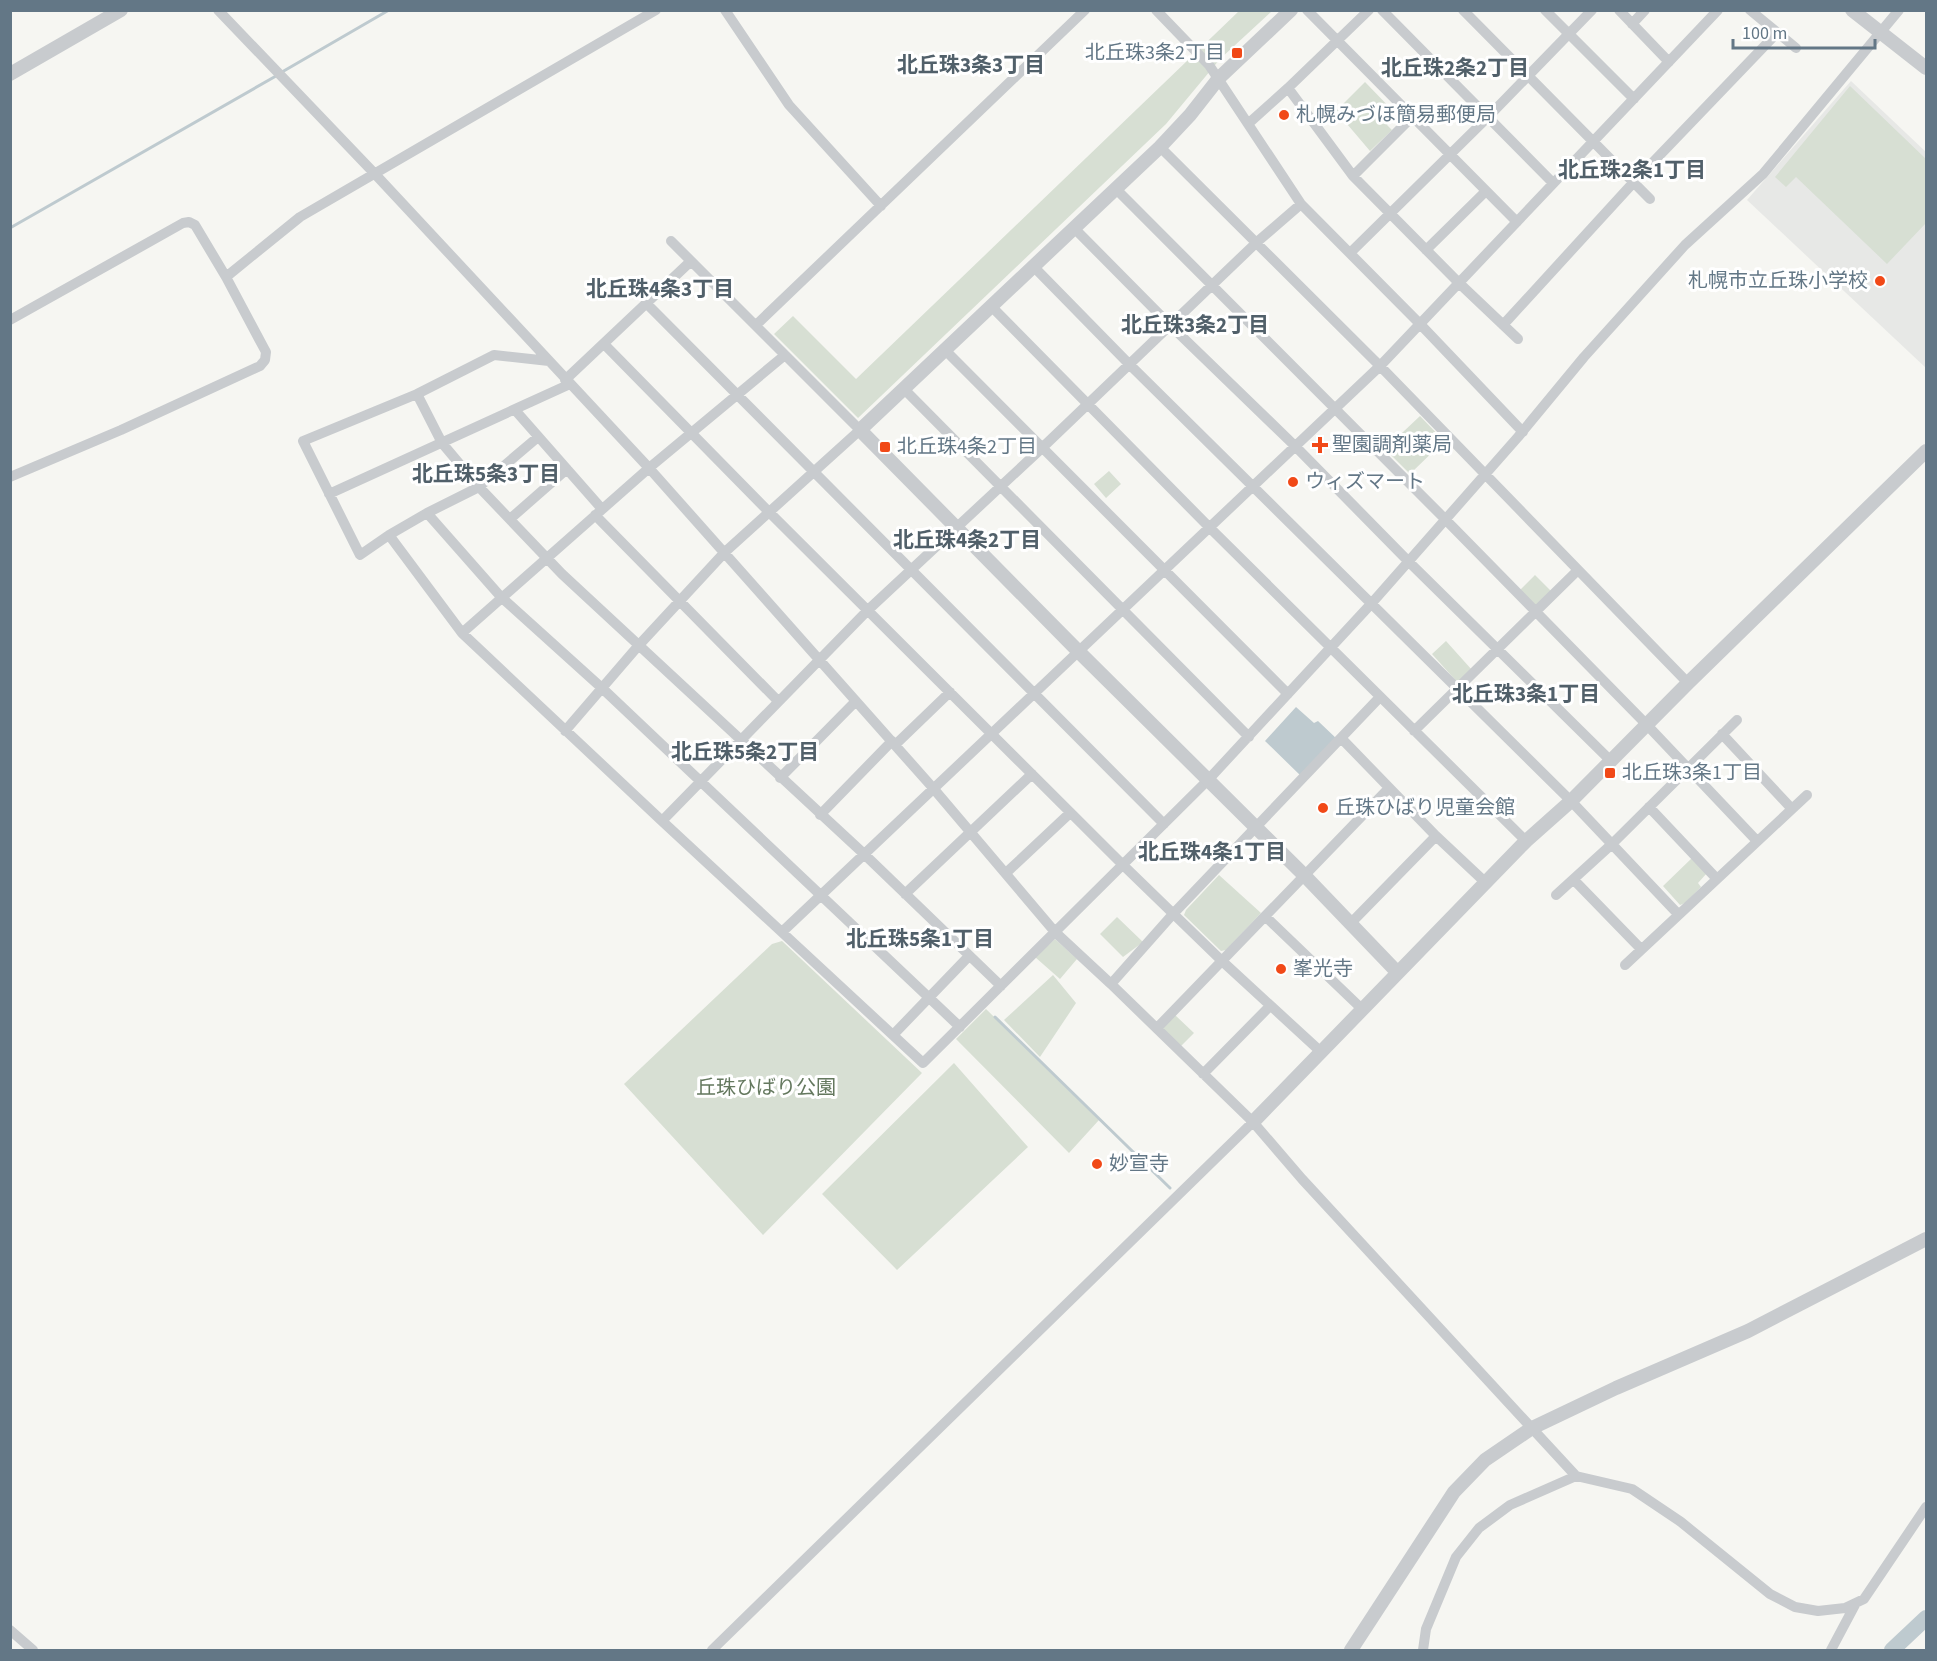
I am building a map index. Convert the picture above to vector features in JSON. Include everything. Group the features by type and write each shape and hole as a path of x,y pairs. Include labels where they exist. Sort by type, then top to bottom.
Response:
{"street":[{"path":"10,74 121,10"},
{"path":"218,10 375,174 649,468 894,743 1055,932 1253,1122 1302,1179 1576,1476 1632,1489 1681,1522 1770,1594 1794,1606 1818,1611 1845,1608 1864,1599 1926,1507"},
{"path":"226,277 300,217 656,10"},
{"path":"725,10 789,105 881,206"},
{"path":"756,325 1085,10"},
{"path":"1156,10 1219,78 1301,204 1523,432"},
{"path":"565,731 639,645 725,552 860,430 1160,147 1190,115 1219,78 1292,10"},
{"path":"1307,10 1517,222"},
{"path":"1248,123 1369,10"},
{"path":"1382,10 1553,183"},
{"path":"1463,10 1592,143 1650,199"},
{"path":"1545,10 1634,99"},
{"path":"1350,253 1488,117 1592,10"},
{"path":"1619,10 1669,62"},
{"path":"1632,24 1645,10"},
{"path":"782,932 1380,366 1718,10"},
{"path":"1749,10 1796,48"},
{"path":"1852,10 1926,68"},
{"path":"389,535 462,633 923,1063 1249,737 1409,562 1444,519 1523,432 1584,357 1685,245 1763,174 1899,10"},
{"path":"1503,325 1633,183 1777,33"},
{"path":"1288,88 1353,176 1518,339"},
{"path":"1353,176 1412,117"},
{"path":"1160,147 1380,366 1688,683"},
{"path":"1116,189 1647,725 1757,841"},
{"path":"1426,250 1486,191"},
{"path":"662,821 868,610 1171,326 1257,242 1301,204"},
{"path":"10,320 183,223 189,222 195,225 226,277 266,352 266,360 260,366 121,430 10,477"},
{"path":"1074,228 1611,761"},
{"path":"671,241 1304,875 1397,972"},
{"path":"329,494 514,410 567,382 691,261"},
{"path":"1033,266 1571,801 1678,914"},
{"path":"646,304 1164,824"},
{"path":"991,306 1210,528 1526,841"},
{"path":"604,344 1070,813 1222,962 1320,1052"},
{"path":"945,350 1288,694"},
{"path":"538,437 479,487 427,513 360,555 303,441 417,393 494,355 549,361"},
{"path":"462,633 649,468 785,355"},
{"path":"904,388 1249,737"},
{"path":"417,393 442,443 479,487 547,558 1001,986"},
{"path":"514,410 567,469 599,512 778,701"},
{"path":"712,1650 1253,1122 1526,841 1571,801 1688,683 1926,451"},
{"path":"510,519 567,469"},
{"path":"427,513 501,597 603,688 960,1027"},
{"path":"1414,731 1578,570"},
{"path":"820,815 950,692"},
{"path":"1111,984 1173,914 1380,697"},
{"path":"780,778 856,701"},
{"path":"1557,896 1737,720"},
{"path":"1722,734 1792,809"},
{"path":"1341,738 1436,836 1485,882"},
{"path":"905,894 1032,774"},
{"path":"1157,1029 1389,788"},
{"path":"1625,965 1807,795"},
{"path":"1650,807 1717,879"},
{"path":"1006,873 1070,813"},
{"path":"1350,924 1436,836"},
{"path":"1574,880 1641,949"},
{"path":"1266,917 1362,1008"},
{"path":"893,1035 969,956"},
{"path":"1203,1074 1270,1006"},
{"path":"1352,1650 1454,1492 1485,1460 1532,1428 1616,1388 1748,1331 1926,1239"},
{"path":"1424,1650 1426,1629 1456,1557 1479,1528 1510,1504 1576,1476"},
{"path":"1831,1650 1857,1602"},
{"path":"10,1630 33,1650"}],"shaded area":[{"name":"札幌市立丘珠小学校","path":"1851,81 1926,152 1926,368 1747,200"},
{"path":"1296,707 1314,723 1318,721 1338,740 1302,777 1265,741"}],"green space":[{"path":"1239,11 1272,11 1220,59 1166,124 858,418 774,334 793,316 856,379"},
{"path":"1365,82 1397,115 1387,125 1392,130 1370,151 1336,111"},
{"path":"1850,86 1926,159 1926,223 1887,264 1796,177 1786,187 1775,177"},
{"path":"1420,416 1444,441 1410,474 1385,449"},
{"path":"1109,471 1121,484 1106,498 1094,484"},
{"path":"1535,575 1552,592 1536,609 1519,591"},
{"path":"1446,641 1472,670 1458,683 1432,654"},
{"path":"1692,858 1707,873 1698,883 1701,887 1680,905 1663,886"},
{"path":"1219,875 1261,913 1226,950 1221,951 1184,915"},
{"path":"1117,917 1143,942 1123,957 1100,934"},
{"path":"1055,939 1077,959 1060,979 1035,957"},
{"name":"丘珠ひばり公園","path":"782,941 922,1073 763,1235 624,1084 772,944"},
{"path":"1053,975 1076,1003 1040,1057 1004,1020"},
{"path":"986,1009 1099,1120 1069,1153 956,1039"},
{"path":"1175,1015 1194,1033 1179,1048 1159,1029"},
{"path":"954,1063 1028,1147 897,1270 822,1194"}],"waterway":[{"path":"282,72 389,10"},
{"path":"10,228 276,76"},
{"path":"995,1017 1170,1188"},
{"path":"1892,1650 1926,1618"}],"place":[{"name":"北丘珠3条2丁目","path":"1237,53"},
{"name":"札幌みづほ簡易郵便局","path":"1284,115"},
{"name":"札幌市立丘珠小学校","path":"1880,281"},
{"name":"聖園調剤薬局","path":"1320,445"},
{"name":"北丘珠4条2丁目","path":"885,447"},
{"name":"ウィズマート","path":"1293,482"},
{"name":"北丘珠3条1丁目","path":"1610,773"},
{"name":"丘珠ひばり児童会館","path":"1323,808"},
{"name":"峯光寺","path":"1281,969"},
{"name":"妙宣寺","path":"1097,1164"}],"district":[{"name":"北丘珠3条3丁目","path":"971,65"},
{"name":"北丘珠2条2丁目","path":"1455,68"},
{"name":"北丘珠2条1丁目","path":"1632,170"},
{"name":"北丘珠4条3丁目","path":"660,289"},
{"name":"北丘珠3条2丁目","path":"1195,325"},
{"name":"北丘珠5条3丁目","path":"486,474"},
{"name":"北丘珠4条2丁目","path":"967,540"},
{"name":"北丘珠3条1丁目","path":"1526,694"},
{"name":"北丘珠5条2丁目","path":"745,752"},
{"name":"北丘珠4条1丁目","path":"1212,852"},
{"name":"北丘珠5条1丁目","path":"920,939"}]}
